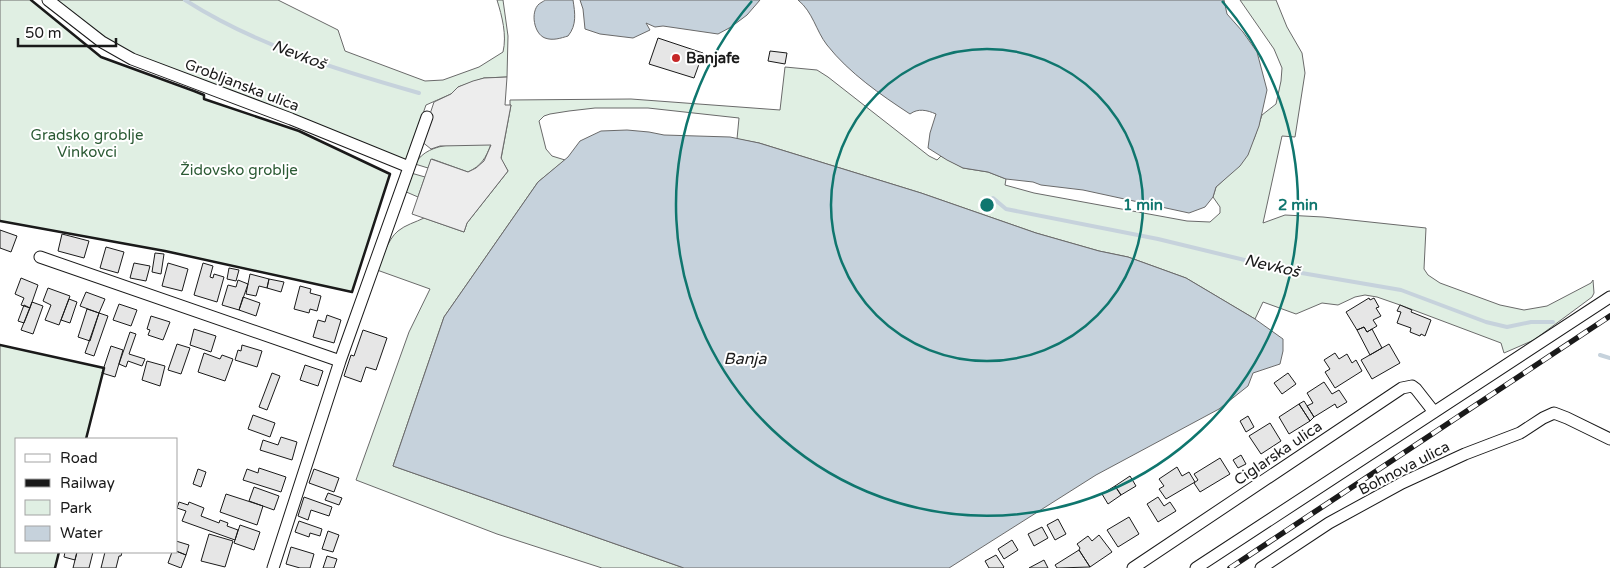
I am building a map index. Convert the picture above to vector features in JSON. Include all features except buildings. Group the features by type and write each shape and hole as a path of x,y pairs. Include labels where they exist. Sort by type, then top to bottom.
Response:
{"street":[{"name":"Grobljanska ulica","path":"48,0 102,42 132,59 291,119 409,167"},
{"path":"273,568 340,361 427,117"},
{"path":"40,256 340,361"},
{"path":"1196,568 1610,297"},
{"name":"Ciglarska ulica","path":"1133,568 1402,388 1412,386 1434,412"},
{"name":"Bohnova ulica","path":"1262,568 1330,523 1402,484 1465,454 1520,433 1554,413 1610,439"}],"green space":[{"name":"Gradsko groblje Vinkovci","path":"0,0 31,0 101,57 204,95 204,99 299,131 390,174 352,292 165,251 0,221"},
{"path":"55,0 278,0 338,30 345,51 425,81 443,80 479,67 503,52 504,32 497,0 503,0 508,36 507,77 484,78 458,87 451,94 426,105 407,159 405,160 135,56 109,41"},
{"path":"1240,0 1276,0 1287,27 1302,53 1305,73 1295,137 1282,136 1263,223 1285,215 1426,228 1424,269 1428,275 1440,283 1500,305 1524,310 1547,306 1591,283 1593,280 1594,293 1592,297 1534,340 1504,353 1501,343 1400,305 1365,295 1355,297 1338,305 1322,303 1296,314 1263,302 1255,319 1186,278 1128,257 1099,251 1036,233 921,193 759,143 737,139 739,118 648,108 595,108 569,111 544,116 539,121 546,149 552,156 565,160 538,182 444,317 393,466 684,568 602,568 497,534 356,480 409,332 430,289 377,270 394,235 404,227 424,218 464,232 467,223 508,171 501,159 511,105 510,100 631,99 780,110 785,67 817,70 929,156 937,160 941,156 963,168 988,172 1006,179 1005,185 1034,193 1187,221 1210,222 1220,213 1220,207 1213,197 1216,187 1229,175 1254,139 1262,115 1276,104 1281,81 1282,68 1274,49"},
{"path":"460,144 491,144 483,161 468,172 432,159 428,168 415,164 429,150 439,147"},
{"path":"411,173 425,177 418,197 404,191"},
{"path":"0,345 104,368 86,438 15,438 15,553 59,553 55,568 0,568"}],"shaded area":[{"path":"507,77 505,105 511,105 501,158 508,171 467,223 464,232 412,214 431,159 468,172 484,161 491,145 440,146 431,149 421,141 434,102 451,94 458,87 473,81 484,78"}],"water":[{"path":"546,0 573,0 574,23 568,36 548,39 541,36 538,32 534,22 536,8"},
{"path":"580,0 760,0 747,15 718,34 663,26 655,27 646,23 650,30 633,38 600,34 585,29"},
{"path":"798,0 1224,0 1227,14 1257,52 1267,90 1259,126 1248,155 1240,166 1216,187 1213,197 1205,207 1189,213 1083,190 1006,179 988,172 963,168 928,148 936,114 923,110 910,114 855,74 827,45 811,16"},
{"name":"Banja","path":"627,130 664,135 730,137 759,143 921,193 1036,233 1099,251 1128,257 1186,278 1255,319 1283,339 1280,364 1253,373 1248,386 1219,409 1096,475 949,568 684,568 393,466 444,317 538,182 568,157 580,141 601,131"}],"waterway":[{"name":"Nevkoš","path":"185,0 212,16 269,44 328,66 419,93"},
{"name":"Nevkoš","path":"993,198 1006,209 1158,239 1290,271 1401,290 1486,322 1507,327 1531,322 1553,322"},
{"name":"Nevkoš","path":"1600,355 1610,358"}],"railway":[{"path":"1230,568 1610,316"}],"wall":[{"path":"0,221 165,251 352,292 390,174 299,131 204,99 204,95 101,57 31,0"},
{"path":"0,345 104,368 86,438"},
{"path":"55,568 59,553"}],"place":[{"name":"Banjafe","path":"676,58"}],"park label":[{"name":"Židovsko groblje","path":"239,170"}]}
